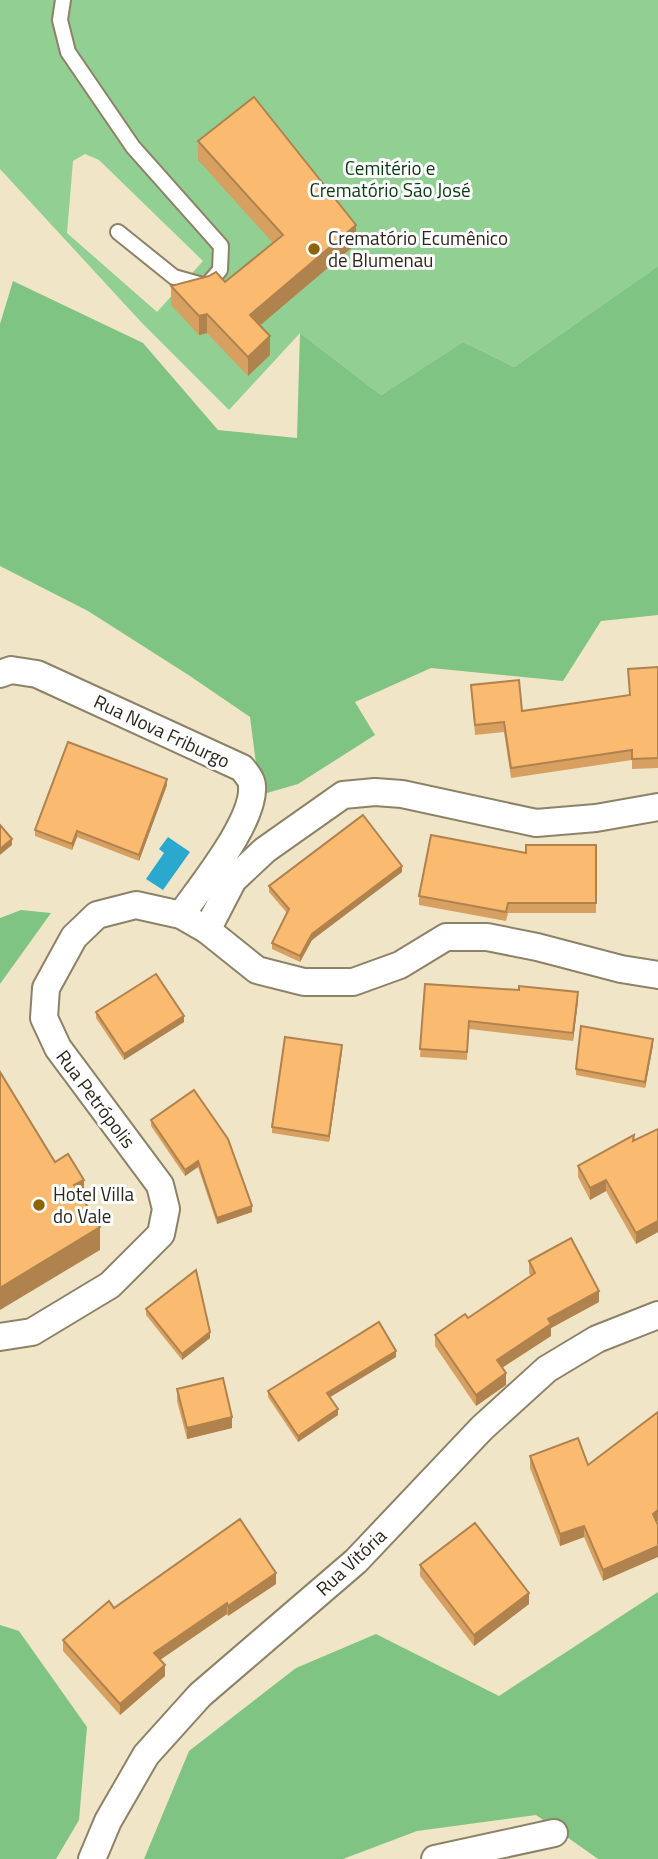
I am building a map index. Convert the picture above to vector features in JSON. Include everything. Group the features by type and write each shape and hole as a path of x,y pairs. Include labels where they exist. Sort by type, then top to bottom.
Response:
{"street":[{"name":"Rua Nova Friburgo","path":"0,674 11,670 37,674 242,768 253,783 252,800 236,837 181,915"},
{"path":"207,930 233,880 265,849 343,795 375,792 402,794 536,823 596,818 658,807"},
{"name":"Rua Petrópolis","path":"0,1337 32,1332 110,1285 161,1234 166,1209 160,1185 58,1048 44,1018 46,988 74,937 97,915 136,905 181,915 207,930 257,970 304,982 352,982 400,965 446,937 487,937 621,969 658,975"},
{"name":"Rua Vitória","path":"92,1859 108,1821 146,1755 200,1695 356,1561 482,1428 547,1368 597,1339 658,1315"},
{"path":"435,1859 554,1833"}],"lane":[{"path":"64,0 60,20 68,52 133,147 221,246 220,270 206,286 174,277 118,232"}],"green space":[{"name":"Cemitério e Crematório São José","path":"0,0 658,0 658,266 514,367 463,342 381,395 300,333 229,410 142,323 0,169","holes":["85,154 99,160 203,261 157,312 67,233 73,161"]},
{"path":"658,266 658,615 601,621 563,681 431,668 355,702 375,735 298,784 260,795 250,717 88,611 0,566 0,324 13,281 143,343 218,430 297,438 300,333 381,395 463,342 514,367"},
{"path":"21,910 51,913 0,984 0,918"},
{"path":"658,1592 658,1859 598,1859 536,1815 417,1831 343,1859 144,1859 189,1751 296,1668 376,1634 499,1696"},
{"path":"0,1625 19,1631 87,1727 79,1820 56,1859 0,1859"}],"water":[{"path":"168,837 190,852 163,890 146,879 164,853 159,849"}],"building":[{"name":"Crematório Ecumênico de Blumenau","path":"254,97 356,225 250,315 270,336 248,357 207,314 199,316 171,286 216,272 225,282 283,235 198,141"},
{"path":"658,667 658,758 632,759 632,750 511,768 504,722 475,725 471,685 519,680 522,711 630,695 628,669"},
{"path":"68,742 167,779 139,855 77,831 72,844 35,830"},
{"path":"363,815 402,866 312,934 300,956 272,943 289,909 269,886"},
{"path":"0,825 12,839 0,849"},
{"path":"431,835 526,853 526,845 596,845 596,903 508,903 506,912 419,896"},
{"path":"156,974 184,1016 124,1054 96,1012"},
{"path":"425,984 519,990 519,986 578,992 573,1033 469,1021 467,1052 420,1049"},
{"path":"581,1026 653,1039 645,1082 576,1069"},
{"path":"285,1037 342,1045 329,1136 272,1127"},
{"name":"Hotel Villa do Vale","path":"0,1072 55,1162 68,1154 84,1180 74,1185 100,1227 0,1288"},
{"path":"194,1090 228,1139 252,1206 217,1218 198,1161 185,1170 151,1120"},
{"path":"658,1129 658,1221 636,1233 606,1180 590,1188 578,1166 634,1135 633,1141"},
{"path":"571,1238 599,1291 548,1319 551,1324 497,1360 506,1373 476,1395 435,1335 465,1314 468,1318 535,1273 529,1261"},
{"path":"196,1270 210,1332 182,1354 146,1309"},
{"path":"379,1322 396,1351 327,1393 338,1409 298,1436 268,1391"},
{"path":"223,1378 232,1417 187,1428 177,1389"},
{"path":"658,1412 658,1510 653,1514 658,1525 658,1546 603,1570 584,1526 560,1534 530,1456 578,1438 588,1465"},
{"path":"240,1519 276,1573 154,1653 165,1665 120,1704 63,1640 109,1601 114,1608"},
{"path":"475,1523 529,1593 474,1635 420,1565"}],"place":[{"name":"Crematório Ecumênico de Blumenau","path":"314,249"},
{"name":"Hotel Villa do Vale","path":"39,1205"}]}
